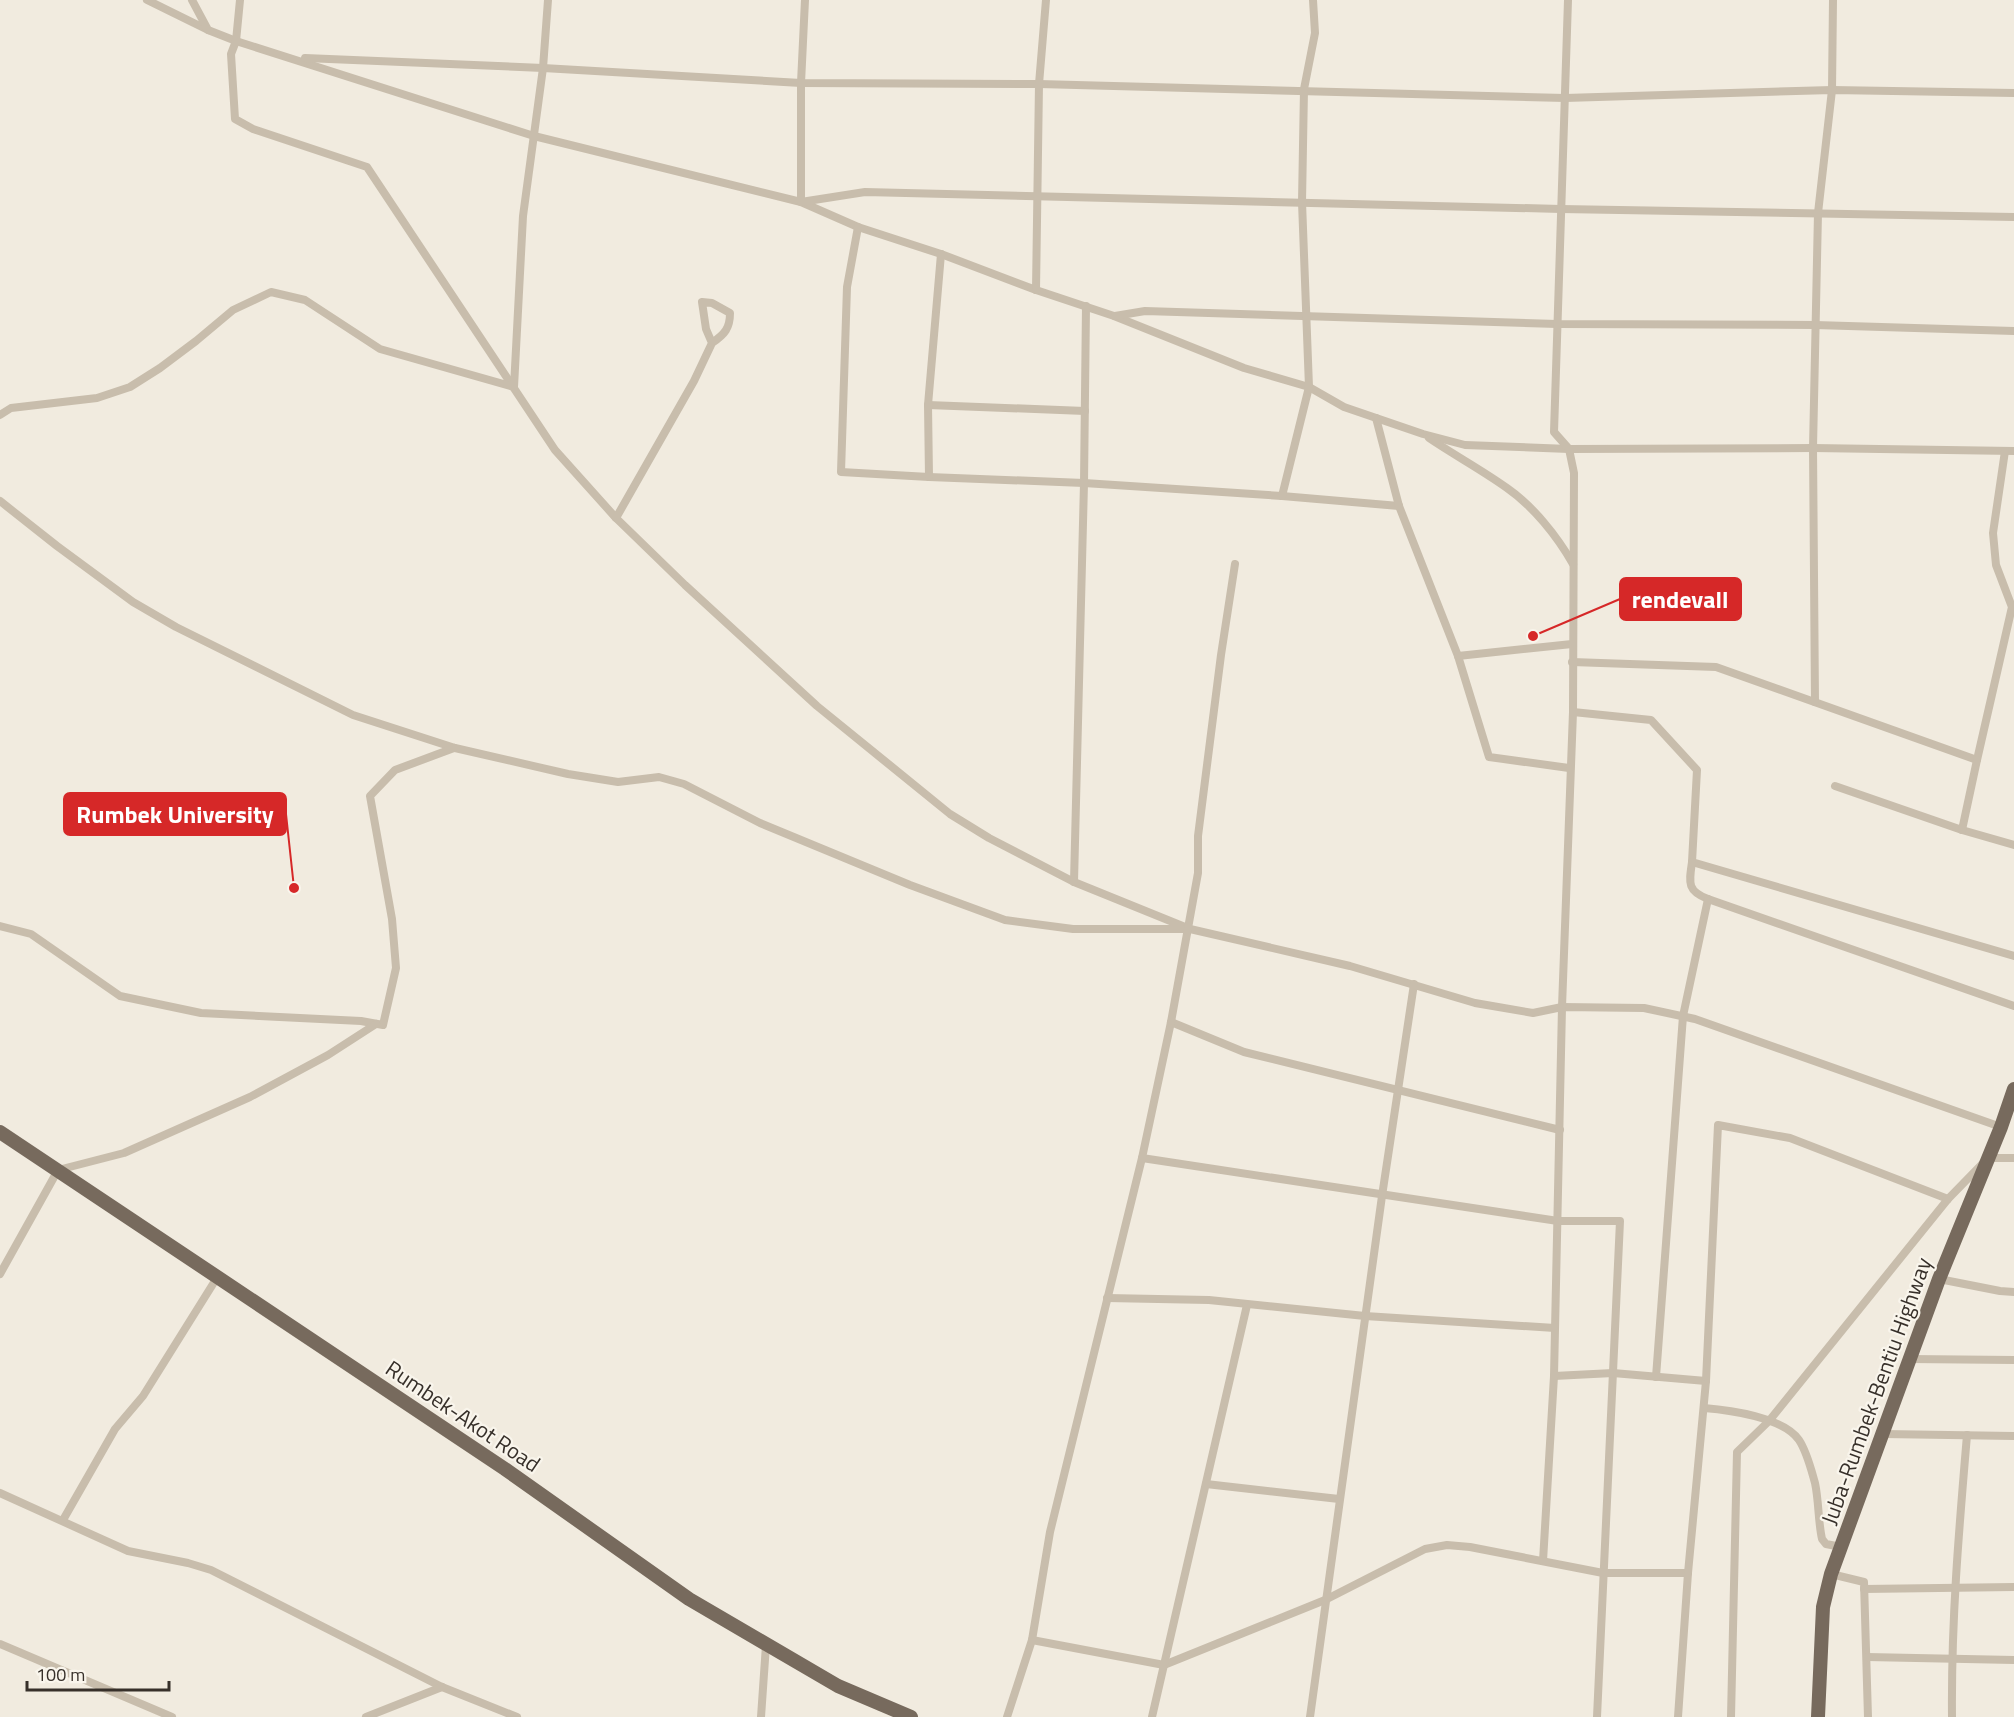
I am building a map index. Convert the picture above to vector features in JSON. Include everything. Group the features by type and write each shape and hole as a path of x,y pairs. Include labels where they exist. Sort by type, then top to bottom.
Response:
{"main road":[{"name":"Juba-Rumbek-Bentiu Highway","path":"1818,1717 1823,1607 1832,1574 1939,1279 2001,1127 2014,1089"},
{"name":"Rumbek-Akot Road","path":"0,1132 505,1469 689,1599 838,1686 911,1717"}],"street":[{"path":"147,0 236,41 534,136 801,202 858,227 1114,316 1244,368 1309,387 1344,407 1423,434 1465,445 1569,449 1813,448 2010,451 1993,533 1996,566 2012,607 1962,830"},
{"path":"192,0 208,30"},
{"path":"240,0 236,41 231,54 235,119 253,129 366,167 555,450 616,518 783,676 950,814 989,838 1074,882 1190,929 1350,966 1475,1003 1533,1013 1562,1007 1644,1008 1683,1016 2001,1127"},
{"path":"514,387 523,216 543,68 548,0"},
{"path":"801,202 801,83 805,0"},
{"path":"1036,290 1039,84 1046,0"},
{"path":"1282,496 1309,387 1302,202 1304,89 1316,33 1312,0"},
{"path":"1543,1561 1556,1328 1562,1007 1569,768 1573,712 1574,473 1569,449 1554,432 1568,0"},
{"path":"1815,702 1813,448 1815,325 1818,213 1832,90 1833,0"},
{"path":"293,58 543,68 801,83 1039,84 1304,89 1565,98 1832,90 2014,93"},
{"path":"801,202 865,192 1561,209 2014,217"},
{"path":"858,227 847,287 841,472 1084,483 1400,506"},
{"path":"929,477 928,405 941,254"},
{"path":"0,415 11,408 97,398 130,387 160,368 233,310 271,292 305,300 380,349 514,387"},
{"path":"616,518 694,381 712,343 730,327 730,313 712,303 702,302 706,329 712,343"},
{"path":"1074,882 1086,306"},
{"path":"1114,316 1144,311 1557,324 1815,325 2014,331"},
{"path":"928,405 1085,411"},
{"path":"1376,418 1400,506 1458,656 1489,757 1569,768"},
{"path":"1423,434 1508,489 1534,512 1562,544 1574,564"},
{"path":"0,501 133,602 176,627 353,715 454,748 568,774 618,782 658,777 684,783 760,823 910,885 1005,920 1073,929 1190,929"},
{"path":"1007,1717 1032,1640 1050,1532 1142,1158 1190,929 1198,873 1198,836 1206,771 1236,564"},
{"path":"1458,656 1572,644"},
{"path":"1572,662 1716,667 1977,760"},
{"path":"1573,712 1651,720 1696,770 1692,862 1689,879 1696,895 2014,1006"},
{"path":"0,926 30,934 120,996 201,1013 383,1025 396,968 392,919 370,796 395,770 454,748"},
{"path":"1835,786 1962,830 2014,845"},
{"path":"1692,862 2014,956"},
{"path":"1656,1377 1683,1016 1708,899"},
{"path":"1310,1717 1339,1499 1414,984"},
{"path":"1171,1022 1244,1052 1560,1130"},
{"path":"0,1274 58,1170 124,1153 250,1097 328,1055 376,1024"},
{"path":"1678,1717 1688,1573 1706,1382 1718,1125 1790,1138 1948,1199"},
{"path":"1142,1158 1558,1221 1620,1221 1597,1717"},
{"path":"1731,1717 1737,1452 1769,1421 1948,1199 1988,1158 2014,1158"},
{"path":"63,1520 115,1429 142,1396 218,1276"},
{"path":"1939,1279 2014,1292"},
{"path":"1107,1298 1209,1300 1365,1316 1556,1328"},
{"path":"1152,1717 1248,1305"},
{"path":"1909,1359 2014,1360"},
{"path":"1554,1376 1613,1374 1706,1382"},
{"path":"1704,1408 1729,1410 1769,1421 1788,1429 1798,1439 1806,1455 1815,1484 1822,1539 1826,1544 1841,1547"},
{"path":"1882,1434 2014,1436"},
{"path":"1952,1717 1951,1658 1954,1589 1967,1435"},
{"path":"1206,1484 1339,1499"},
{"path":"0,1493 128,1551 211,1570 442,1687 517,1717"},
{"path":"1032,1640 1164,1665 1325,1600 1425,1549 1447,1545 1470,1547 1603,1573 1688,1573"},
{"path":"1832,1574 1864,1582 1868,1717"},
{"path":"1864,1589 2014,1587"},
{"path":"0,1644 172,1717"},
{"path":"761,1717 766,1645"},
{"path":"1867,1657 2014,1660"},
{"path":"366,1717 442,1687"}],"place":[{"name":"rendevall","path":"1533,636"},
{"name":"Rumbek University","path":"294,888"}]}
